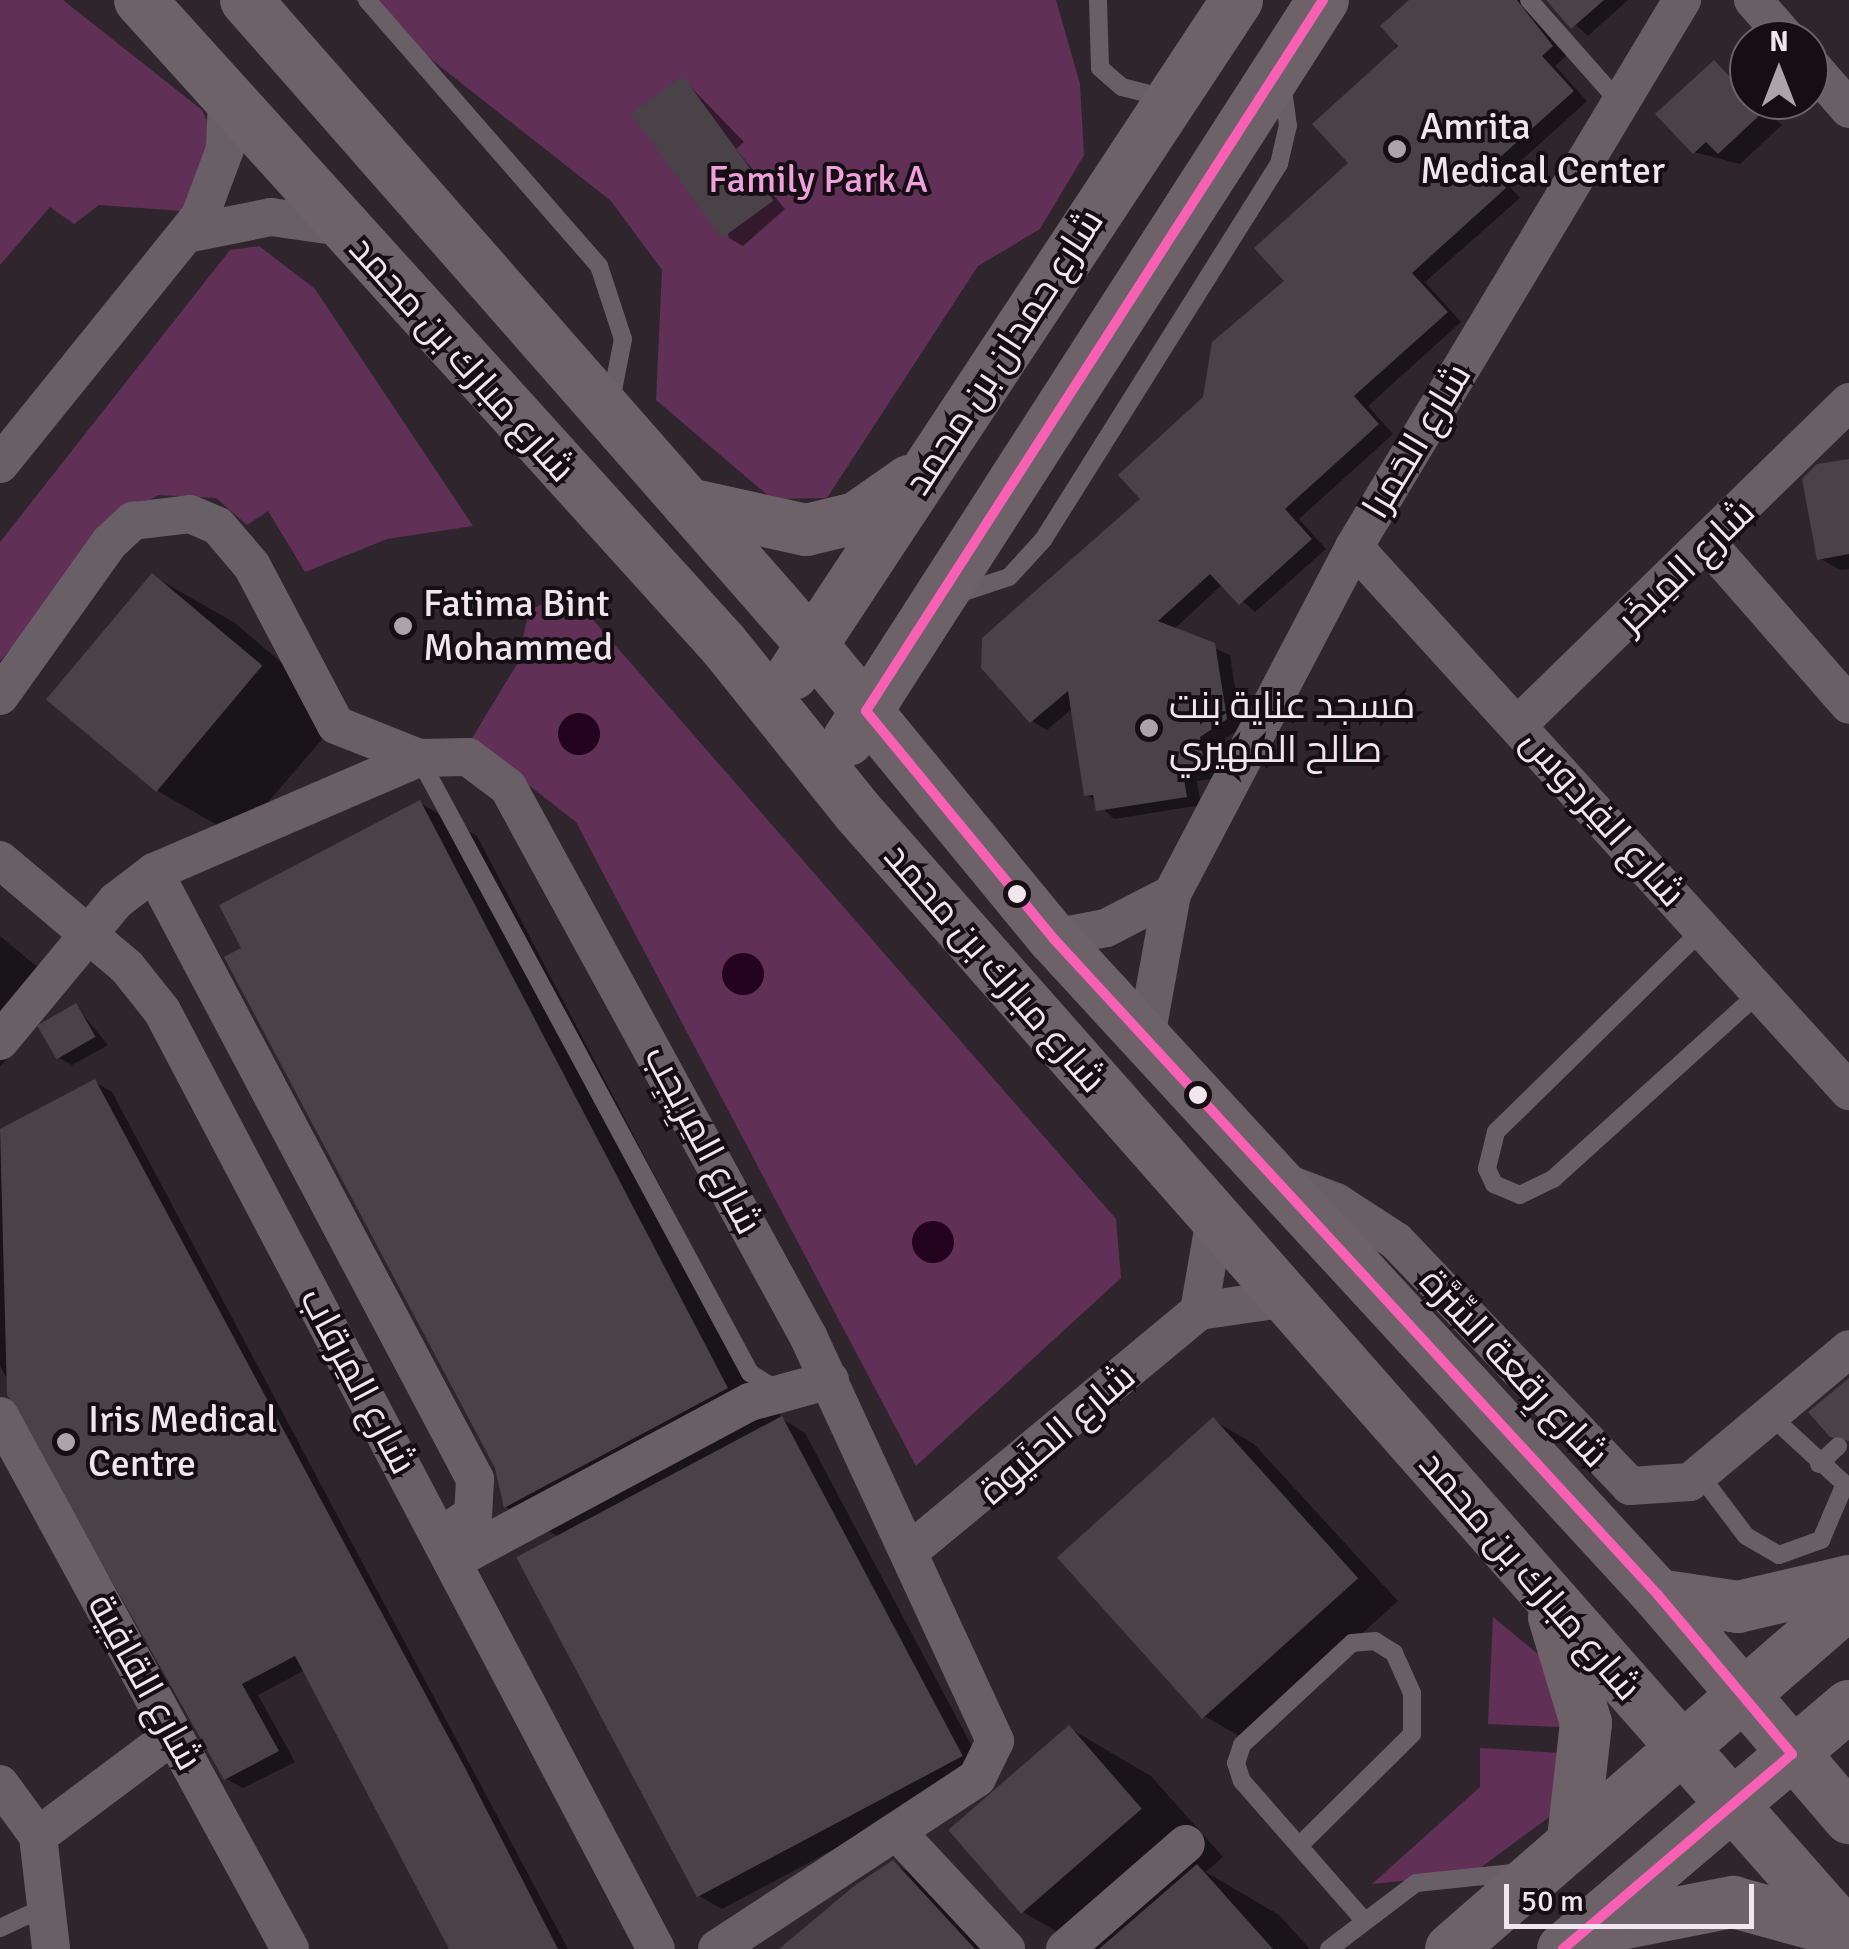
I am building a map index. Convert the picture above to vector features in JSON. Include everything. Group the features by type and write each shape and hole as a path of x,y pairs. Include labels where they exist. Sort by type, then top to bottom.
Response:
{"main road":[{"name":"شارع مبارك بن محمد","path":"140,0 772,704 1215,1218 1848,1936"},
{"name":"شارع مبارك بن محمد","path":"246,0 606,416 813,646 1052,938 1269,1178 1658,1595 1849,1818"},
{"name":"شارع حمدان بن محمد","path":"772,704 1237,0"},
{"name":"شارع حمدان بن محمد","path":"828,773 936,597 1322,0"},
{"path":"688,504 782,528 831,526 930,465"},
{"path":"1658,1595 1738,1608 1849,1581"},
{"path":"1546,1592 1586,1723 1555,1856"},
{"path":"1451,1949 1676,1745 1849,1603"},
{"path":"1571,1942 1849,1706"},
{"path":"1571,1942 1733,1902 1848,1936"}],"street":[{"name":"شارع الحَمرا","path":"1146,1038 1172,894 1354,547 1682,0"},
{"path":"1753,0 1770,20"},
{"path":"1829,86 1849,109"},
{"path":"0,464 186,234 220,172 227,98"},
{"path":"186,234 271,217 341,226"},
{"name":"شارع المِبخَر","path":"1519,724 1710,546 1849,402"},
{"path":"0,696 108,543 133,522 190,514 218,526 252,566 336,725 334,764 311,798"},
{"path":"1710,546 1849,705"},
{"name":"شارع الفِردوس","path":"1354,547 1849,1091"},
{"path":"336,725 419,758"},
{"name":"شارع المِرِيجِب","path":"0,1041 90,936 154,872 311,798 419,758 482,764 537,828 830,1380 995,1742 977,1778 730,1946"},
{"name":"شارع المِرقاب","path":"0,860 90,936 162,1011 656,1949"},
{"path":"154,872 475,1479 473,1514 447,1549"},
{"path":"1052,938 1106,928 1172,894"},
{"name":"شارع رِقعة السِّرَّة","path":"1269,1178 1336,1202 1396,1241 1614,1477 1648,1490 1700,1474 1849,1349"},
{"path":"1215,1218 1199,1312 1286,1298"},
{"name":"شارع الحنَيوة","path":"910,1551 1199,1312"},
{"path":"447,1549 782,1391 830,1380"},
{"name":"شارع القافِية","path":"0,1416 290,1949"},
{"path":"38,1836 173,1735"},
{"path":"0,1784 38,1836 50,1904 50,1949"},
{"path":"897,1832 1006,1949"},
{"path":"1065,1949 1186,1844"}],"lane":[{"path":"368,0 599,266 623,339 606,416"},
{"path":"1098,0 1100,68 1122,86 1170,99"},
{"path":"1529,0 1620,102"},
{"path":"419,758 750,1372 782,1391"},
{"path":"1703,930 1496,1132 1488,1169 1494,1184 1520,1194 1544,1185 1760,992"},
{"path":"1700,1474 1746,1536 1779,1555 1822,1540 1846,1487 1770,1415"},
{"path":"1819,1464 1838,1446"},
{"path":"1299,1846 1412,1734 1412,1694 1394,1653 1375,1640 1352,1643 1237,1754 1242,1781 1362,1918"},
{"path":"1328,1949 1362,1918 1436,1877 1555,1856"},
{"path":"0,1928 50,1904"}],"green space":[{"path":"0,0 63,0 202,110 215,139 182,211 99,205 74,224 50,207 0,265"},
{"name":"Family Park A","path":"356,0 1056,0 1080,84 1084,155 1040,229 978,266 827,498 772,499 656,400 662,270 611,201"},
{"path":"259,246 315,289 473,526 387,539 305,572 268,511 247,525 216,498 158,495 124,516 0,661 0,542 230,250"},
{"path":"567,590 1116,1219 1121,1278 916,1466 576,822 471,740 517,664 529,611"},
{"path":"1493,1617 1550,1664 1581,1728 1488,1724"},
{"path":"1480,1748 1579,1754 1552,1815 1472,1874 1372,1884 1480,1787"}],"shaded area":[{"path":"579,713 594,719 600,734 594,749 579,755 564,749 558,734 564,719"},
{"path":"743,953 758,959 764,974 758,989 743,995 728,989 722,974 728,959"},
{"path":"933,1221 948,1227 954,1242 948,1257 933,1263 918,1257 912,1242 918,1227"}],"building":[{"path":"1409,0 1517,0 1553,46 1542,56 1574,91 1488,168 1506,188 1412,273 1448,312 1354,396 1379,424 1285,509 1312,539 1239,605 1210,574 1158,621 1215,643 1227,719 1200,737 1205,770 1183,773 1187,797 1096,811 1093,795 1084,796 1068,691 1030,723 981,668 982,638 1140,499 1118,475 1203,397 1212,342 1284,281 1254,248 1348,163 1312,124 1398,46 1380,26"},
{"path":"1546,0 1604,0 1571,29"},
{"path":"1714,60 1729,76 1729,120 1754,120 1718,154 1706,142 1693,154 1655,114"},
{"path":"683,76 774,201 722,238 631,114"},
{"path":"1849,459 1849,554 1817,560 1802,479 1817,464"},
{"path":"152,573 262,666 156,792 46,699"},
{"path":"420,800 728,1388 504,1508 495,1468 224,957 241,948 219,905"},
{"path":"76,1003 96,1037 57,1059 37,1026"},
{"path":"95,1079 558,1949 449,1949 295,1656 242,1684 279,1751 224,1780 7,1395 0,1129"},
{"path":"1849,1378 1849,1441 1830,1437 1808,1412"},
{"path":"782,1416 963,1756 697,1897 516,1557"},
{"path":"1213,1417 1358,1578 1202,1719 1057,1558"},
{"path":"1069,1725 1142,1809 1021,1914 948,1830"},
{"path":"893,1860 975,1949 779,1949 854,1886"},
{"path":"1197,1864 1273,1949 1099,1949"}],"transit line":[{"path":"1323,0 866,711 1053,938 1658,1595 1792,1754 1563,1949"}],"place":[{"name":"Amrita Medical Center","path":"1397,149"},
{"name":"Fatima Bint Mohammed","path":"403,626"},
{"name":"مسجد عناية بنت صالح المهيري","path":"1149,728"},
{"name":"Iris Medical Centre","path":"66,1442"}]}
